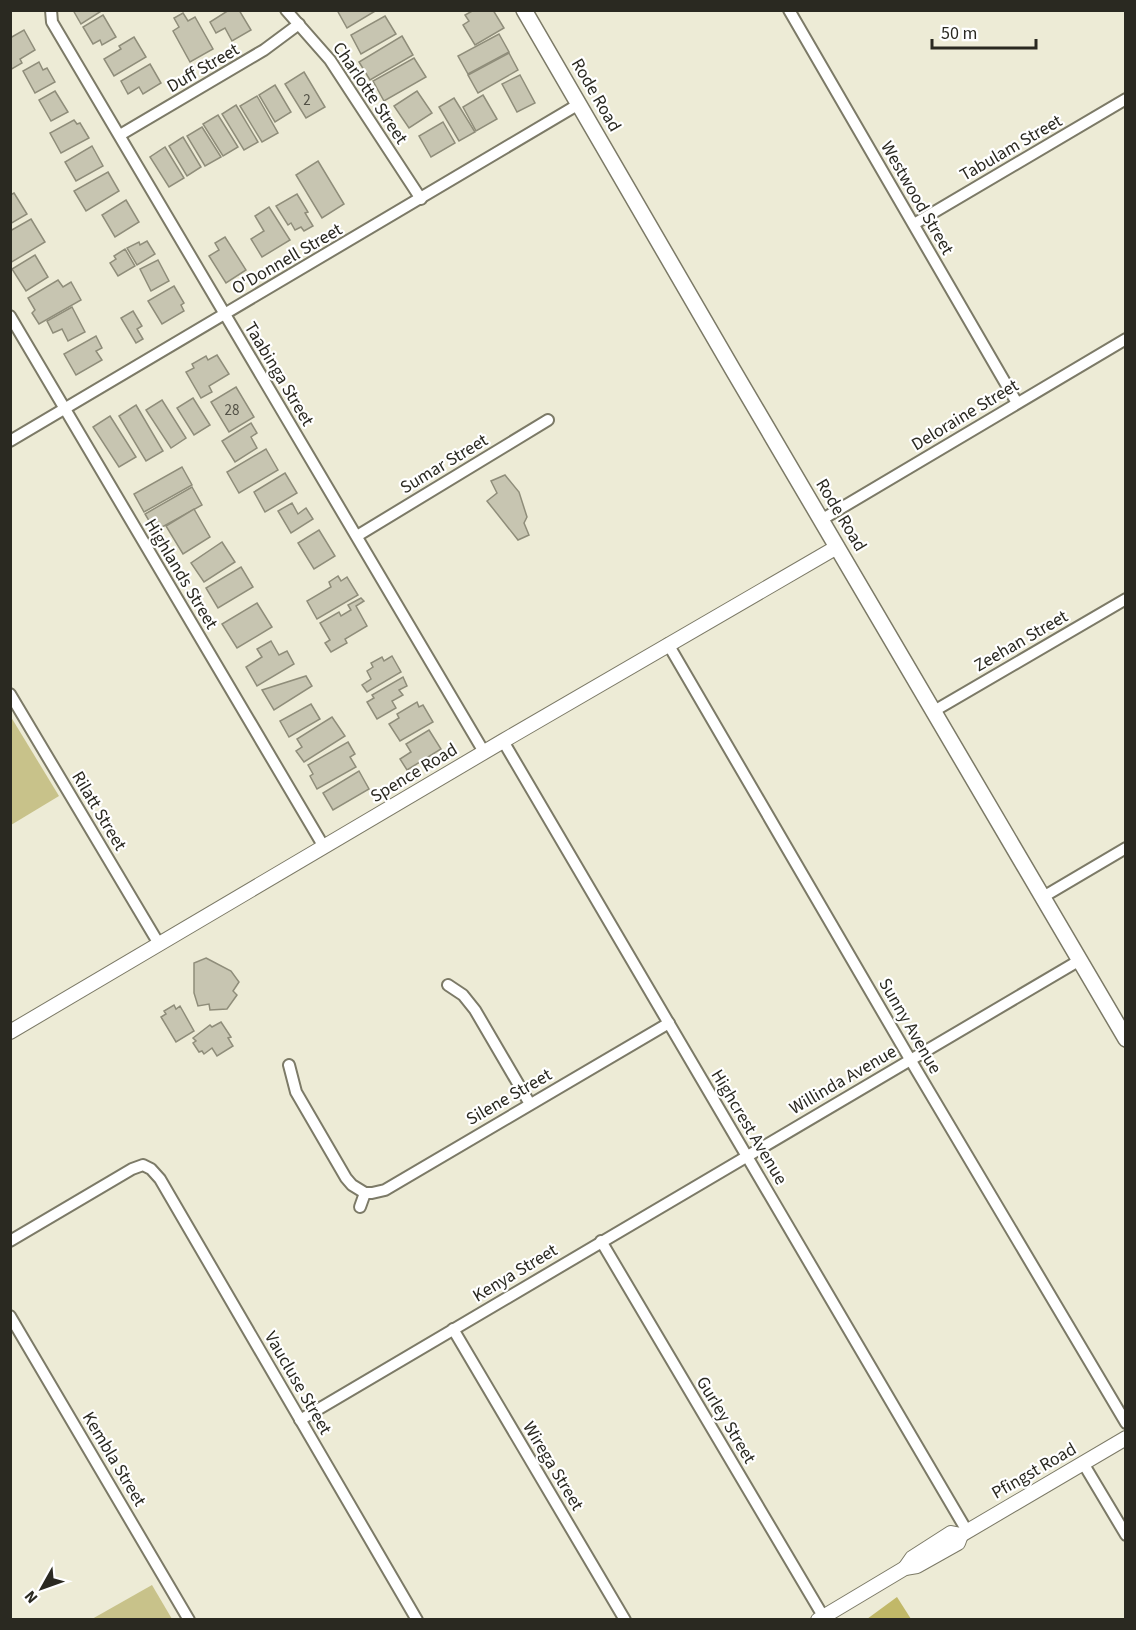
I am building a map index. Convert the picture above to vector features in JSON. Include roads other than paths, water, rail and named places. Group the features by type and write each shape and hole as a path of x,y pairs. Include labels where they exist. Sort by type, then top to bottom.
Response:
{"main road":[{"name":"Rode Road","path":"528,13 1125,1039"}],"street":[{"name":"Taabinga Street","path":"51,10 52,22 484,752"},
{"name":"Charlotte Street","path":"286,10 330,60 421,199"},
{"name":"Westwood Street","path":"789,10 1017,403"},
{"name":"Duff Street","path":"120,135 264,50 299,24"},
{"name":"Tabulam Street","path":"914,224 1125,99"},
{"name":"O'Donnell Street","path":"10,441 579,104"},
{"name":"Highlands Street","path":"10,316 324,847"},
{"name":"Deloraine Street","path":"821,520 1125,339"},
{"name":"Sumar Street","path":"357,536 548,420"},
{"name":"Spence Road","path":"10,1032 668,644 837,547"},
{"name":"Zeehan Street","path":"934,711 1125,599"},
{"name":"Sunny Avenue","path":"668,644 1125,1424"},
{"name":"Rilatt Street","path":"10,694 159,944"},
{"name":"Highcrest Avenue","path":"503,741 747,1156 964,1533"},
{"path":"1043,897 1125,848"},
{"name":"Willinda Avenue","path":"747,1156 1080,960"},
{"path":"448,985 463,995 476,1010 530,1104"},
{"name":"Silene Street","path":"365,1193 385,1190 669,1023"},
{"path":"289,1065 296,1092 346,1178 365,1193 360,1207"},
{"name":"Kenya Street","path":"300,1420 747,1156"},
{"name":"Vaucluse Street","path":"10,1241 138,1166 147,1167 160,1179 417,1620"},
{"name":"Gurley Street","path":"601,1241 820,1618"},
{"name":"Kembla Street","path":"10,1316 189,1620"},
{"name":"Wirega Street","path":"453,1329 625,1620"},
{"name":"Pfingst Road","path":"820,1618 905,1568 912,1558 951,1533 964,1533 1125,1438"},
{"path":"1083,1463 1125,1535"}]}
